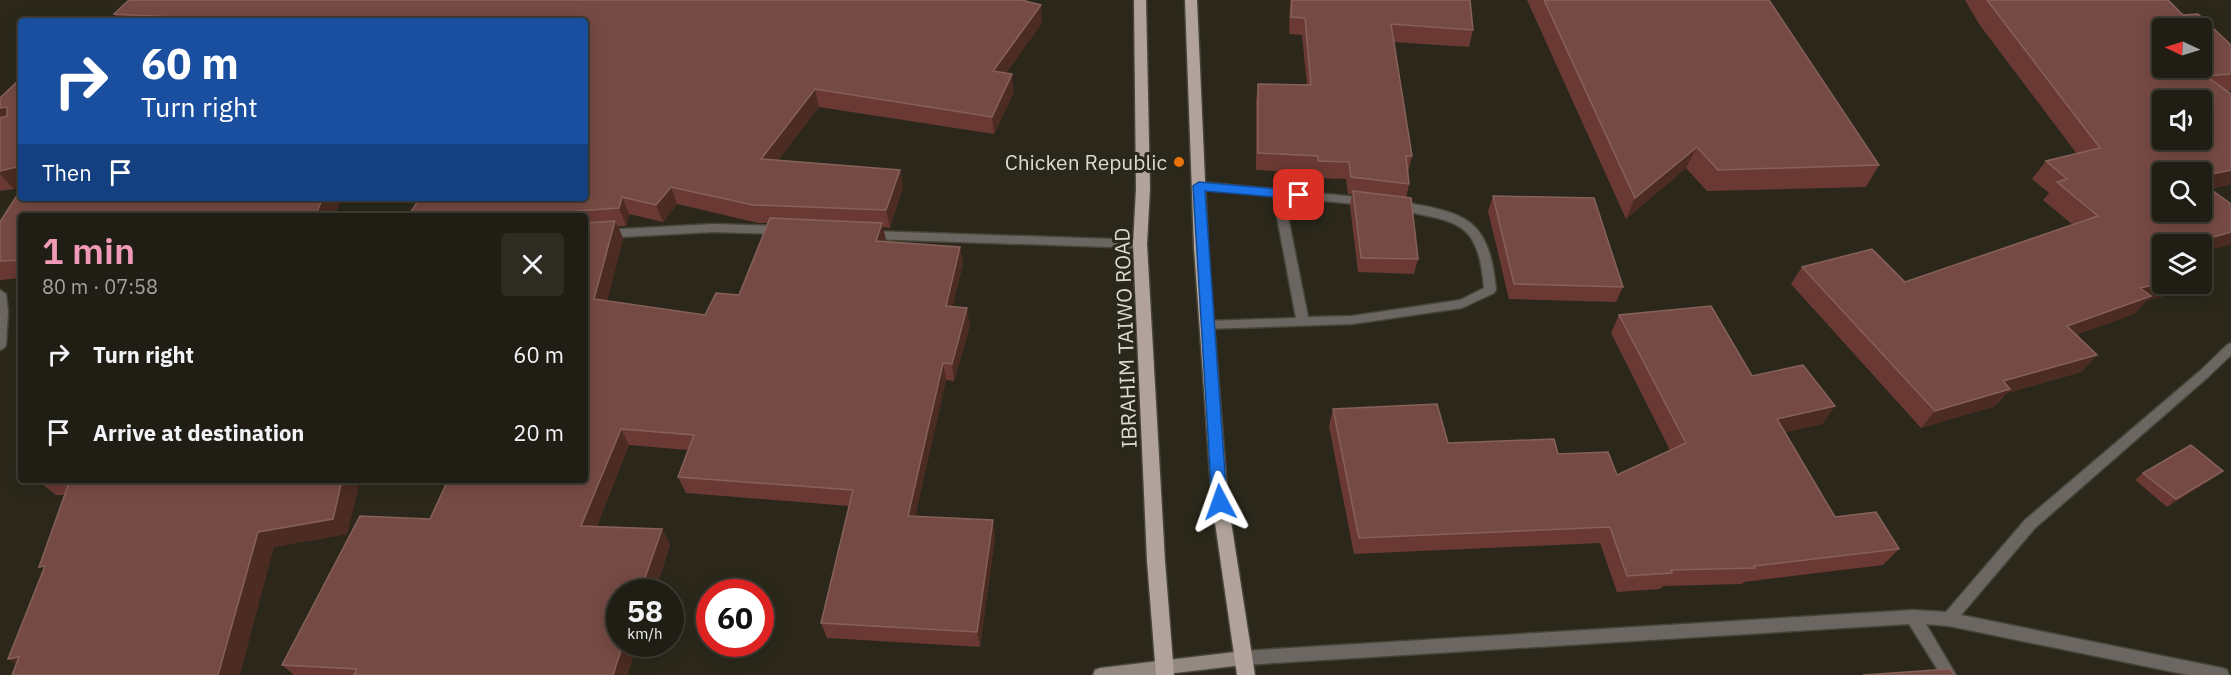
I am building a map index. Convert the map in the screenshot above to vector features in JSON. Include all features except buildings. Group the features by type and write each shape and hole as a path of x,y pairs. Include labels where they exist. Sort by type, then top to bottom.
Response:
{"main road":[{"name":"IBRAHIM TAIWO ROAD","path":"1140,0 1143,189 1140,244 1146,403 1165,671"},
{"path":"1191,0 1207,326 1220,502 1246,675"}],"street":[{"path":"1199,186 1382,203 1449,214 1471,227 1482,243 1490,269 1490,290 1462,304 1352,320 1207,326"},
{"path":"1278,193 1303,322"},
{"path":"588,235 713,228 797,231"},
{"path":"854,234 1140,244"},
{"path":"0,294 2,312 0,345"},
{"path":"1949,619 2030,524 2231,348"},
{"path":"1100,675 1165,671 1243,658 1913,617 1949,619 2222,675"},
{"path":"1913,617 1949,675"}],"place":[{"name":"Chicken Republic","path":"1179,162"}],"route":[{"path":"1220,502 1201,248 1199,186 1299,195"}]}
